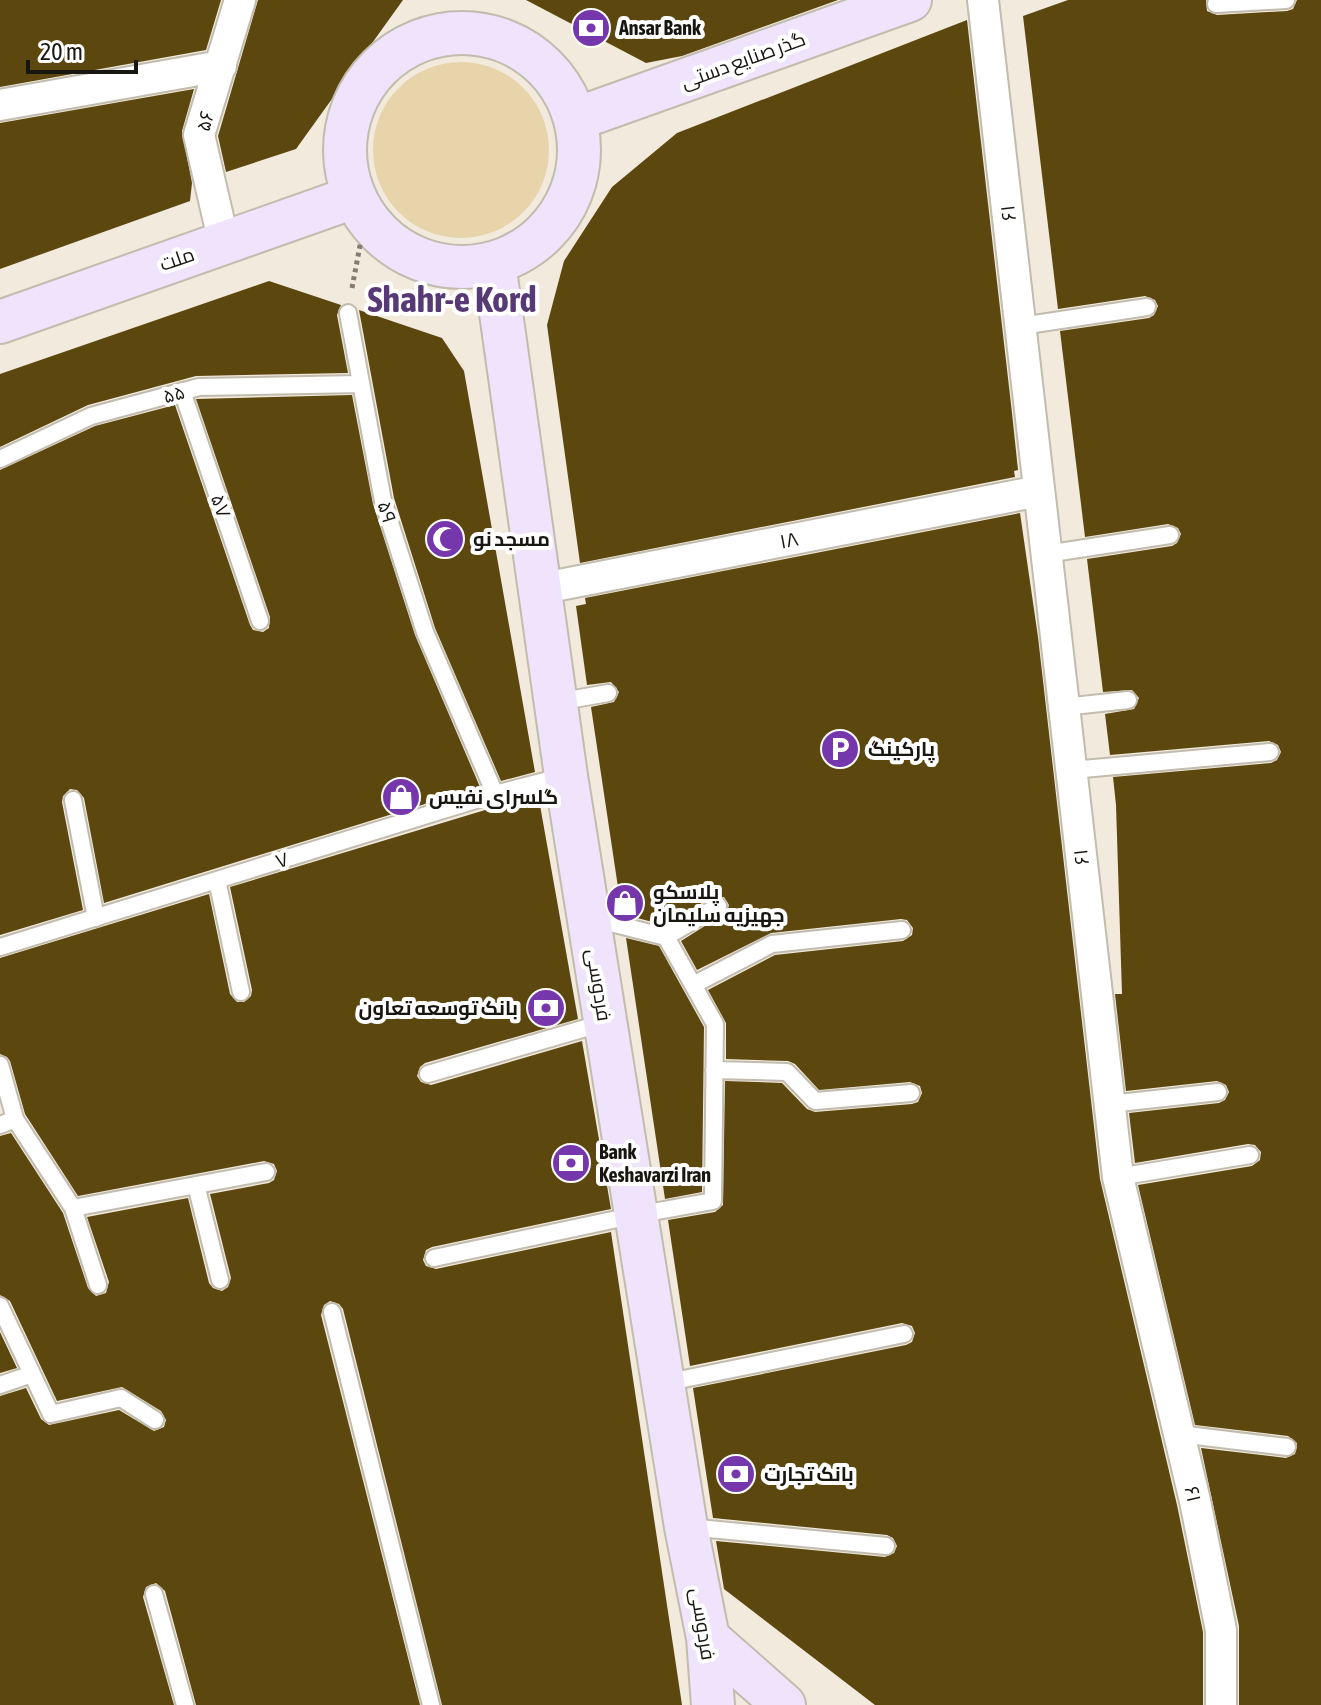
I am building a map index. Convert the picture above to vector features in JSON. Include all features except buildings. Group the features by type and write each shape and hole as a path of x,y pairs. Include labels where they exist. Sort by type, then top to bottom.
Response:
{"main road":[{"name":"گذر صنایع دستی","path":"576,119 910,0"},
{"path":"467,16 524,50 547,68 565,92 576,119 579,156 572,191 554,223 527,247 494,263 461,267 428,262 397,248 372,226 360,206 344,159 348,119 365,83 393,54 467,16"},
{"name":"ملت","path":"0,322 224,243 360,206"},
{"name":"فردوسی","path":"494,263 566,776 686,1527 708,1638 713,1705"},
{"path":"708,1638 784,1705"}],"street":[{"name":"۵۶","path":"224,243 199,135 240,0"},
{"name":"۶۱","path":"983,0 1118,1177 1179,1434 1221,1630 1221,1705"},
{"path":"0,105 221,66"},
{"name":"۱۸","path":"539,589 1039,491"}],"lane":[{"path":"1216,4 1286,0"},
{"path":"1021,326 1147,307"},
{"name":"۵۹","path":"348,313 383,501 421,617 495,794"},
{"name":"۵۵","path":"0,459 91,416 199,387 360,384"},
{"name":"۵۷","path":"182,391 260,621"},
{"path":"1046,554 1170,535"},
{"path":"556,703 608,693"},
{"path":"1064,707 1128,700"},
{"path":"1072,770 1270,752"},
{"name":"۷","path":"0,947 495,794 566,776"},
{"path":"73,800 96,918"},
{"path":"217,880 241,992"},
{"path":"588,917 666,937 718,906"},
{"path":"693,985 772,944 902,930"},
{"path":"434,1258 713,1201 715,1024 666,937"},
{"path":"428,1074 605,1022"},
{"path":"0,1065 8,1122 73,1208 98,1285"},
{"path":"714,1070 787,1072 815,1101 911,1093"},
{"path":"1110,1104 1218,1092"},
{"path":"1118,1177 1250,1155"},
{"path":"73,1208 266,1172"},
{"path":"196,1185 220,1280"},
{"path":"0,1306 51,1414 121,1398 155,1420"},
{"path":"332,1312 431,1705"},
{"path":"663,1383 904,1334"},
{"path":"0,1385 32,1374"},
{"path":"1179,1434 1287,1447"},
{"path":"686,1527 886,1546"},
{"path":"154,1594 185,1705"}],"path":[{"path":"348,313 360,206"}],"shaded area":[{"path":"461,62 495,68 524,87 543,116 549,150 543,184 524,213 495,232 461,238 427,232 398,213 379,184 373,150 379,116 398,87 427,68"}],"place":[{"name":"Ansar Bank","path":"591,28"},
{"name":"مسجد نو","path":"445,539"},
{"name":"پارکینگ","path":"840,749"},
{"name":"گلسرای نفیس","path":"401,797"},
{"name":"پلاسکو جهیزیه سلیمان","path":"625,903"},
{"name":"بانک توسعه تعاون","path":"546,1008"},
{"name":"Bank Keshavarzi Iran","path":"571,1163"},
{"name":"بانک تجارت","path":"736,1474"}],"district":[{"name":"Shahr-e Kord","path":"452,299"}]}
